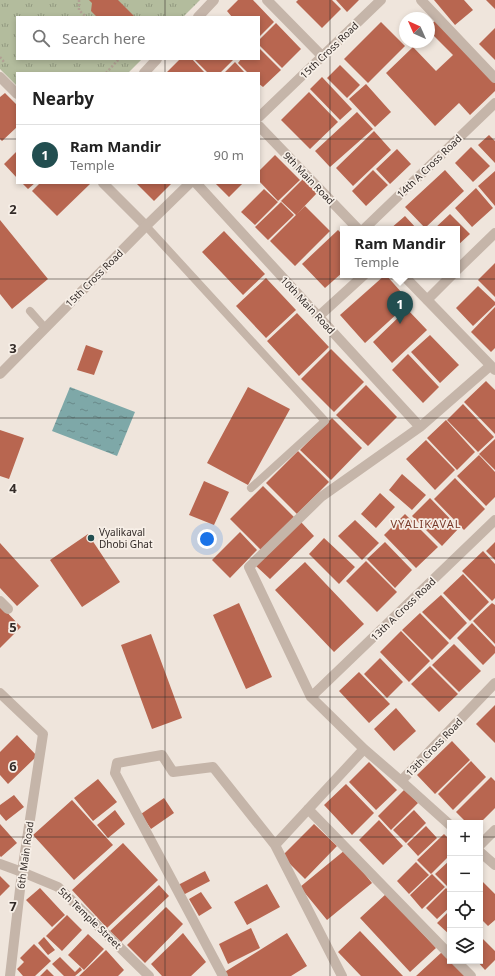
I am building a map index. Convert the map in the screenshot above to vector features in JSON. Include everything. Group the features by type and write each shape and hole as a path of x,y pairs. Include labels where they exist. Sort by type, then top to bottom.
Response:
{"street":[{"path":"199,16 214,0"},
{"path":"267,0 322,56"},
{"name":"15th Cross Road","path":"260,116 381,0"},
{"path":"421,0 495,78"},
{"path":"145,72 156,60"},
{"path":"0,77 16,93"},
{"name":"14th A Cross Road","path":"367,226 495,103"},
{"name":"9th Main Road","path":"260,127 355,226"},
{"path":"104,184 146,226"},
{"name":"15th Cross Road","path":"0,374 189,184"},
{"name":"10th Main Road","path":"197,184 420,426"},
{"path":"460,267 495,233"},
{"path":"319,316 361,278"},
{"path":"401,781 364,749 311,697 249,567 320,496 420,426 493,368 406,278"},
{"path":"427,300 449,278"},
{"name":"13th A Cross Road","path":"311,697 495,520"},
{"path":"0,601 8,609"},
{"name":"13th Cross Road","path":"447,822 401,781 495,683"},
{"name":"6th Main Road","path":"0,693 42,734 22,872 10,976"},
{"path":"275,845 364,749"},
{"path":"223,976 115,773 118,763 162,755 173,772 213,767 275,845 342,976"},
{"path":"308,809 447,952"},
{"path":"483,842 495,830"},
{"path":"483,855 495,865"},
{"name":"5th Temple Street","path":"0,864 58,887 149,976"},
{"path":"459,964 471,976"}],"lane":[{"path":"146,226 325,421 251,488"},
{"path":"30,311 45,328"}],"path":[{"path":"79,0 79,10 85,16"},
{"path":"107,72 118,60"}],"green space":[{"path":"0,0 200,0 184,16 16,16 16,60 141,60 129,72 16,72 16,85 0,69"}],"water":[{"path":"70,387 135,412 117,456 52,431"}],"building":[{"path":"89,0 118,0 134,16 96,16 91,11 92,3"},
{"path":"238,0 253,0 274,22 260,36 260,16 231,16 227,11"},
{"path":"298,0 332,0 341,9 322,28 296,2"},
{"path":"336,0 359,0 347,12"},
{"path":"434,0 464,0 473,10 455,25"},
{"path":"486,0 495,0 495,9"},
{"path":"435,21 495,83 495,91 470,115 459,103 435,126 386,73 412,48 414,48 436,71 453,55 435,37"},
{"path":"381,22 399,40 399,48 403,48 368,83 344,59"},
{"path":"276,23 301,49 282,68 260,46 260,39"},
{"path":"495,28 495,60 479,44"},
{"path":"260,49 281,70 263,87 260,85 260,72 247,72 238,63 240,60 260,60"},
{"path":"179,60 193,60 204,72 167,72"},
{"path":"195,60 233,60 221,72 207,72"},
{"path":"235,62 244,72 225,72"},
{"path":"340,65 360,85 347,98 327,78"},
{"path":"322,77 352,109 340,120 310,89"},
{"path":"366,84 391,112 375,127 349,99"},
{"path":"309,92 338,122 310,149 281,120"},
{"path":"5,93 16,104 16,128 2,141 0,139 0,97"},
{"path":"357,112 373,129 330,167 315,151"},
{"path":"374,131 391,150 353,186 336,168"},
{"path":"489,135 495,141 495,163 478,145"},
{"path":"471,147 490,166 473,182 455,163"},
{"path":"397,149 411,164 390,184 376,169"},
{"path":"16,152 16,177 4,164"},
{"path":"275,155 300,180 278,201 260,182 260,170"},
{"path":"373,170 388,185 366,206 352,191"},
{"path":"445,170 464,191 427,226 423,226 405,207"},
{"path":"495,171 495,206 478,186"},
{"path":"303,179 317,193 296,215 281,201"},
{"path":"23,184 34,184 28,189"},
{"path":"39,184 90,184 57,216 32,191"},
{"path":"137,184 171,184 154,201"},
{"path":"216,184 242,184 229,197"},
{"path":"476,188 493,208 472,227 455,208"},
{"path":"264,189 278,202 255,225 241,212"},
{"path":"281,202 294,215 268,240 255,227"},
{"path":"305,206 330,231 295,266 270,241"},
{"path":"450,214 470,234 460,243 460,226 437,226"},
{"path":"405,216 414,226 393,226"},
{"path":"0,220 48,279 12,309 0,294"},
{"path":"338,230 340,232 340,275 325,288 302,264"},
{"path":"224,231 265,274 243,295 202,252"},
{"path":"495,263 495,297 478,280"},
{"path":"266,278 296,310 266,338 236,306"},
{"path":"382,278 389,278 410,302 365,343 340,315"},
{"path":"478,286 495,302 495,305 473,326 456,308"},
{"path":"495,307 495,348 491,352 471,332"},
{"path":"407,309 427,330 392,363 373,342"},
{"path":"297,313 329,347 299,376 267,341"},
{"path":"430,335 459,365 440,383 411,352"},
{"path":"86,345 103,351 94,375 77,370"},
{"path":"331,349 364,382 334,412 301,379"},
{"path":"408,354 439,387 423,403 392,370"},
{"path":"486,381 495,390 495,434 464,402"},
{"path":"366,385 397,417 368,446 336,415"},
{"path":"248,387 290,409 248,485 207,463"},
{"path":"463,404 494,437 478,452 447,420"},
{"path":"332,418 362,448 331,480 300,450"},
{"path":"446,420 475,452 457,470 427,438"},
{"path":"0,430 24,438 9,479 0,476"},
{"path":"495,439 495,470 479,454"},
{"path":"426,440 455,470 435,490 406,459"},
{"path":"298,451 329,482 297,514 266,483"},
{"path":"479,455 495,472 495,497 486,506 457,476"},
{"path":"402,474 426,495 412,510 389,490"},
{"path":"455,478 485,509 464,530 434,499"},
{"path":"204,481 229,492 214,525 189,515"},
{"path":"263,486 294,517 261,550 230,519"},
{"path":"380,493 395,507 376,528 361,514"},
{"path":"430,498 459,528 442,546 412,516"},
{"path":"405,514 438,547 416,568 384,535"},
{"path":"355,520 379,543 362,560 338,536"},
{"path":"301,522 314,536 270,579 256,566"},
{"path":"240,532 257,550 230,578 212,560"},
{"path":"88,534 120,582 82,607 50,560"},
{"path":"324,538 355,567 339,584 309,554"},
{"path":"385,542 412,570 395,588 367,559"},
{"path":"495,542 495,560 486,551"},
{"path":"0,543 39,586 17,606 0,588"},
{"path":"483,551 495,564 495,598 492,601 462,571"},
{"path":"366,561 397,592 377,612 346,581"},
{"path":"305,562 364,624 334,652 275,590"},
{"path":"463,574 489,602 470,621 443,593"},
{"path":"441,595 467,623 450,640 422,612"},
{"path":"239,603 272,677 246,689 213,615"},
{"path":"492,603 495,605 495,644 473,621"},
{"path":"0,605 21,627 0,648"},
{"path":"420,613 449,643 432,660 402,630"},
{"path":"472,623 495,647 495,653 483,665 457,638"},
{"path":"401,631 430,661 409,682 380,652"},
{"path":"151,634 182,718 152,729 121,645"},
{"path":"454,644 481,671 459,692 432,665"},
{"path":"380,658 403,682 387,698 364,674"},
{"path":"430,666 458,694 439,712 411,684"},
{"path":"359,672 390,704 369,723 339,691"},
{"path":"495,705 495,743 476,724"},
{"path":"396,708 416,731 394,751 374,729"},
{"path":"17,735 37,756 8,784 0,775 0,752"},
{"path":"452,741 470,760 435,794 417,775"},
{"path":"471,761 486,777 453,810 438,794"},
{"path":"369,762 397,790 376,810 349,782"},
{"path":"491,777 495,781 495,808 483,820 464,820 456,812"},
{"path":"98,779 117,802 93,821 74,798"},
{"path":"346,784 374,813 352,835 324,805"},
{"path":"405,789 418,803 391,830 378,816"},
{"path":"14,795 24,807 6,821 0,814 0,805"},
{"path":"164,798 174,813 151,829 141,814"},
{"path":"72,800 113,845 74,880 33,835"},
{"path":"115,810 125,824 108,838 97,825"},
{"path":"414,810 426,823 406,843 393,830"},
{"path":"379,820 403,846 383,865 359,840"},
{"path":"0,824 17,843 1,857 0,856"},
{"path":"314,824 337,846 305,879 282,856"},
{"path":"426,826 437,838 418,856 407,844"},
{"path":"444,834 447,837 447,858 431,874 417,860"},
{"path":"123,843 158,880 107,928 72,890"},
{"path":"345,850 372,883 327,920 300,887"},
{"path":"416,862 429,875 409,894 397,881"},
{"path":"447,863 447,886 435,874"},
{"path":"205,871 210,881 183,895 178,885"},
{"path":"432,874 445,887 422,909 410,895"},
{"path":"0,876 10,886 0,896"},
{"path":"483,882 495,894 495,920 488,926 483,921"},
{"path":"267,884 280,907 247,925 234,902"},
{"path":"159,885 169,896 121,942 110,931"},
{"path":"40,888 65,915 52,927 26,900"},
{"path":"446,888 447,889 447,910 437,919 426,908"},
{"path":"201,892 212,908 199,916 189,899"},
{"path":"386,894 436,948 410,972 360,918"},
{"path":"166,907 183,924 145,963 127,945"},
{"path":"447,913 447,932 437,923"},
{"path":"67,915 82,930 62,951 46,936"},
{"path":"251,928 260,948 228,964 219,944"},
{"path":"360,931 403,976 361,976 338,952"},
{"path":"183,933 206,962 191,976 162,976 151,964"},
{"path":"287,933 307,966 291,976 224,976 223,973"},
{"path":"88,934 104,949 84,970 68,955"},
{"path":"44,937 55,950 48,955 38,943"},
{"path":"483,939 495,951 495,960 485,970 480,964 483,964"},
{"path":"34,944 51,961 35,976 23,976 17,969 24,962 20,958"},
{"path":"106,950 124,970 118,976 79,976"},
{"path":"442,952 447,957 447,964 454,964 465,976 416,976"},
{"path":"60,957 75,972 80,967 82,970 75,976 64,976 52,964"},
{"path":"47,969 54,976 40,976"}],"place":[{"name":"Ram Mandir","path":"400,324"},
{"name":"Vyalikaval Dhobi Ghat","path":"91,538"}],"district":[{"name":"VYALIKAVAL","path":"426,523"}]}
